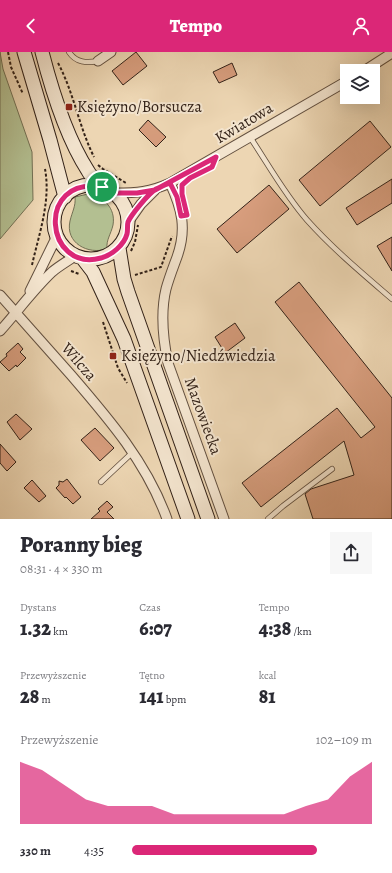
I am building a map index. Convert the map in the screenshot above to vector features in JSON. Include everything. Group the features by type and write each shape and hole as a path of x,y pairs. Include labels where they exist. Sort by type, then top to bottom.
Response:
{"main road":[{"path":"24,52 50,140 64,197"},
{"path":"42,52 63,119 78,153 88,172 102,187"},
{"path":"92,185 102,187 115,193 125,206 129,221 126,235 119,248 111,254 92,260 79,257 68,251 61,244 57,236 54,223 57,209 64,197 73,190 82,186 92,185"},
{"path":"119,248 124,279 128,292 208,519"},
{"path":"79,257 93,272 124,340 188,519"}],"street":[{"path":"98,61 111,52"},
{"path":"375,64 392,53"},
{"name":"Kwiatowa","path":"115,193 137,193 155,190 170,183 340,85"},
{"name":"Mazowiecka","path":"170,183 177,197 183,225 182,241 166,290 162,324 164,343 168,363 224,519"},
{"name":"Kwiatowa","path":"129,221 141,204 155,190"},
{"path":"27,298 57,236"},
{"path":"0,330 16,313 27,298 54,271 79,257"},
{"name":"Wilcza","path":"0,295 106,416 133,452"},
{"path":"133,452 150,480 167,519"}],"lane":[{"path":"69,52 80,61 87,63 98,61"},
{"path":"250,137 307,220 345,259 392,299"},
{"path":"101,482 133,452"},
{"path":"268,519 282,506 332,469"}],"path":[{"path":"8,52 11,67 25,97"},
{"path":"31,269 41,230 47,180 45,168"},
{"path":"134,275 161,267 174,232"},
{"path":"68,270 82,276"}],"green space":[{"path":"0,52 3,69 32,152 33,200 0,239"},
{"path":"88,194 99,197 103,200 110,208 112,213 113,225 108,240 107,249 86,249 74,241 71,236 69,229 75,197"}],"building":[{"path":"136,52 147,66 123,85 112,71"},
{"path":"232,63 237,75 219,83 213,72"},
{"path":"148,120 166,137 156,147 139,130"},
{"path":"370,121 391,147 320,206 299,180"},
{"path":"392,179 392,203 357,225 346,208"},
{"path":"269,185 289,209 237,253 217,229"},
{"path":"392,237 392,271 377,246"},
{"path":"299,282 392,398 392,519 313,519 305,494 311,489 354,475 344,441 261,507 242,483 337,408 361,438 375,427 275,302"},
{"path":"235,323 245,338 225,353 215,337"},
{"path":"18,343 23,349 20,352 26,358 17,367 16,365 9,371 0,362"},
{"path":"16,414 32,429 20,440 7,422"},
{"path":"95,428 114,448 100,461 81,440"},
{"path":"0,444 16,462 7,471 0,463"},
{"path":"67,479 81,497 73,504 56,488 59,485 59,481 63,482"},
{"path":"32,480 46,496 39,502 24,488"},
{"path":"107,501 113,507 107,512 114,519 91,519 100,511 98,509"}],"place":[{"name":"Księżyno/Borsucza","path":"69,107"},
{"name":"Księżyno/Niedźwiedzia","path":"113,356"}],"route":[{"path":"102,187 92,185 82,186 73,190 64,197 57,209 54,223 57,236 61,244 75,256 92,260 102,258 119,248 126,235 129,221 141,204 155,190 170,183 177,197 181,216 187,215 182,194 182,185 190,178 212,167 216,157 155,190 137,193 115,193 102,187"}]}
